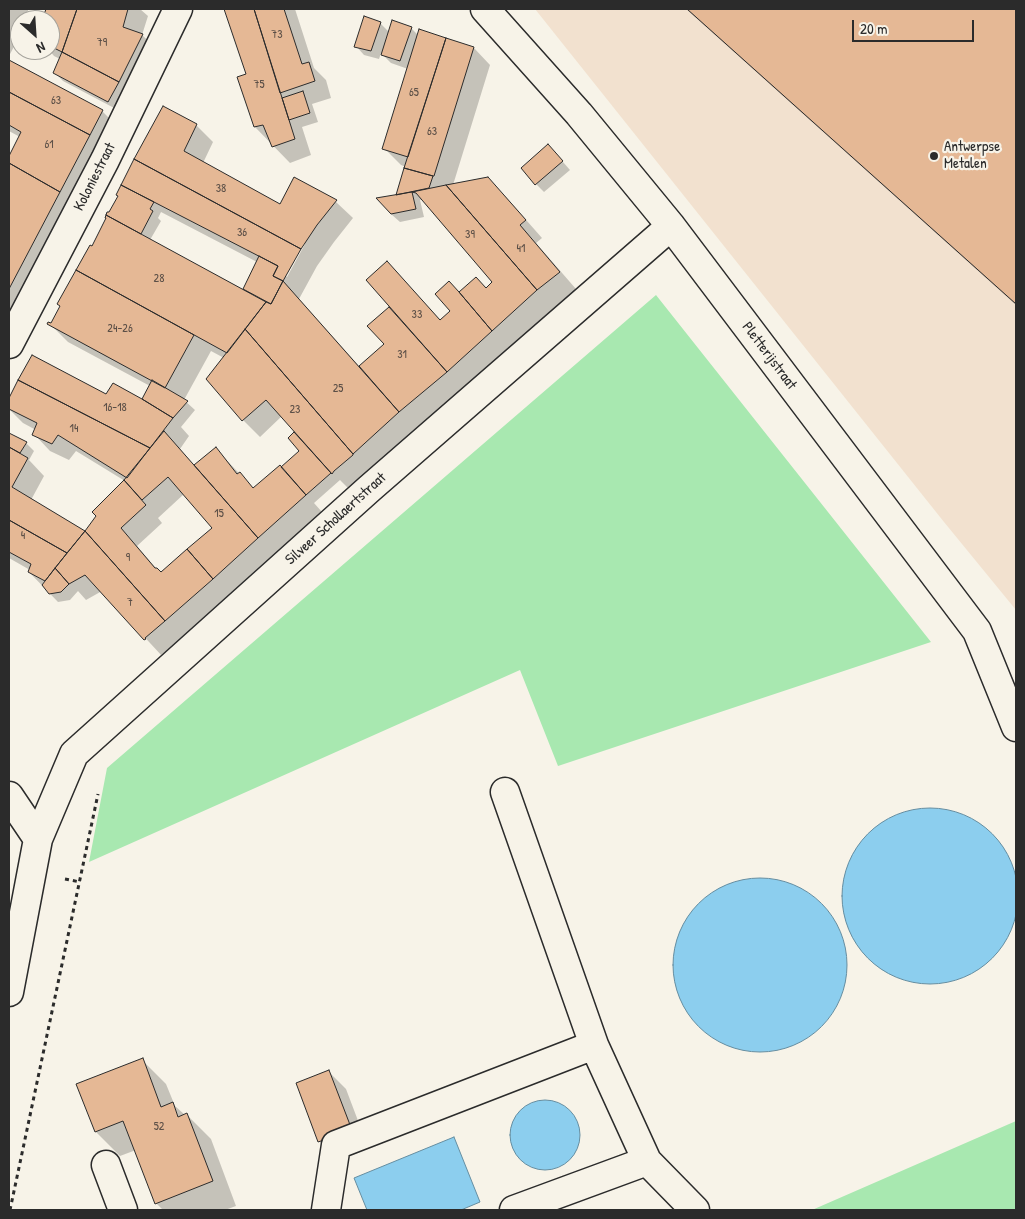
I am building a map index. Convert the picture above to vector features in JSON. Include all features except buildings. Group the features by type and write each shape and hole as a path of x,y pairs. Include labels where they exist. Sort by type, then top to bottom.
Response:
{"street":[{"name":"Koloniestraat","path":"9,344 105,160 178,9"},
{"name":"Pletterijstraat","path":"485,9 579,114 671,226 977,631 1016,727"},
{"name":"Silveer Schollaertstraat","path":"38,839 74,754 369,489 671,226"},
{"path":"505,792 594,1045 647,1162 695,1210"},
{"path":"9,796 38,839 9,992"},
{"path":"326,1210 336,1145 594,1045"},
{"path":"514,1210 647,1162"},
{"path":"106,1164 123,1210"}],"path":[{"path":"10,1210 103,769 82,747"}],"shaded area":[{"path":"535,9 1016,9 1016,610 944,522"}],"green space":[{"path":"656,295 931,642 558,766 520,670 89,862 107,768"},
{"path":"1016,1121 1016,1210 812,1210"}],"water":[{"path":"921,808 939,808 972,818 998,840 1008,854 1014,870 1018,896 1014,922 1008,938 986,964 972,974 956,980 939,984 921,984 888,974 862,952 852,938 846,922 842,905 842,887 852,854 874,828 888,818 904,812"},
{"path":"760,878 777,880 801,888 827,910 837,924 843,940 847,965 845,982 837,1006 815,1032 801,1042 785,1048 760,1052 743,1050 719,1042 693,1020 683,1006 677,990 673,965 675,948 683,924 705,898 719,888 735,882"},
{"path":"545,1100 558,1103 570,1110 577,1122 580,1135 577,1148 570,1160 558,1167 545,1170 532,1167 520,1160 513,1148 510,1135 513,1122 520,1110 532,1103"},
{"path":"454,1137 480,1202 461,1210 367,1210 354,1178"}],"place":[{"name":"Antwerpse Metalen","path":"934,156"}]}
